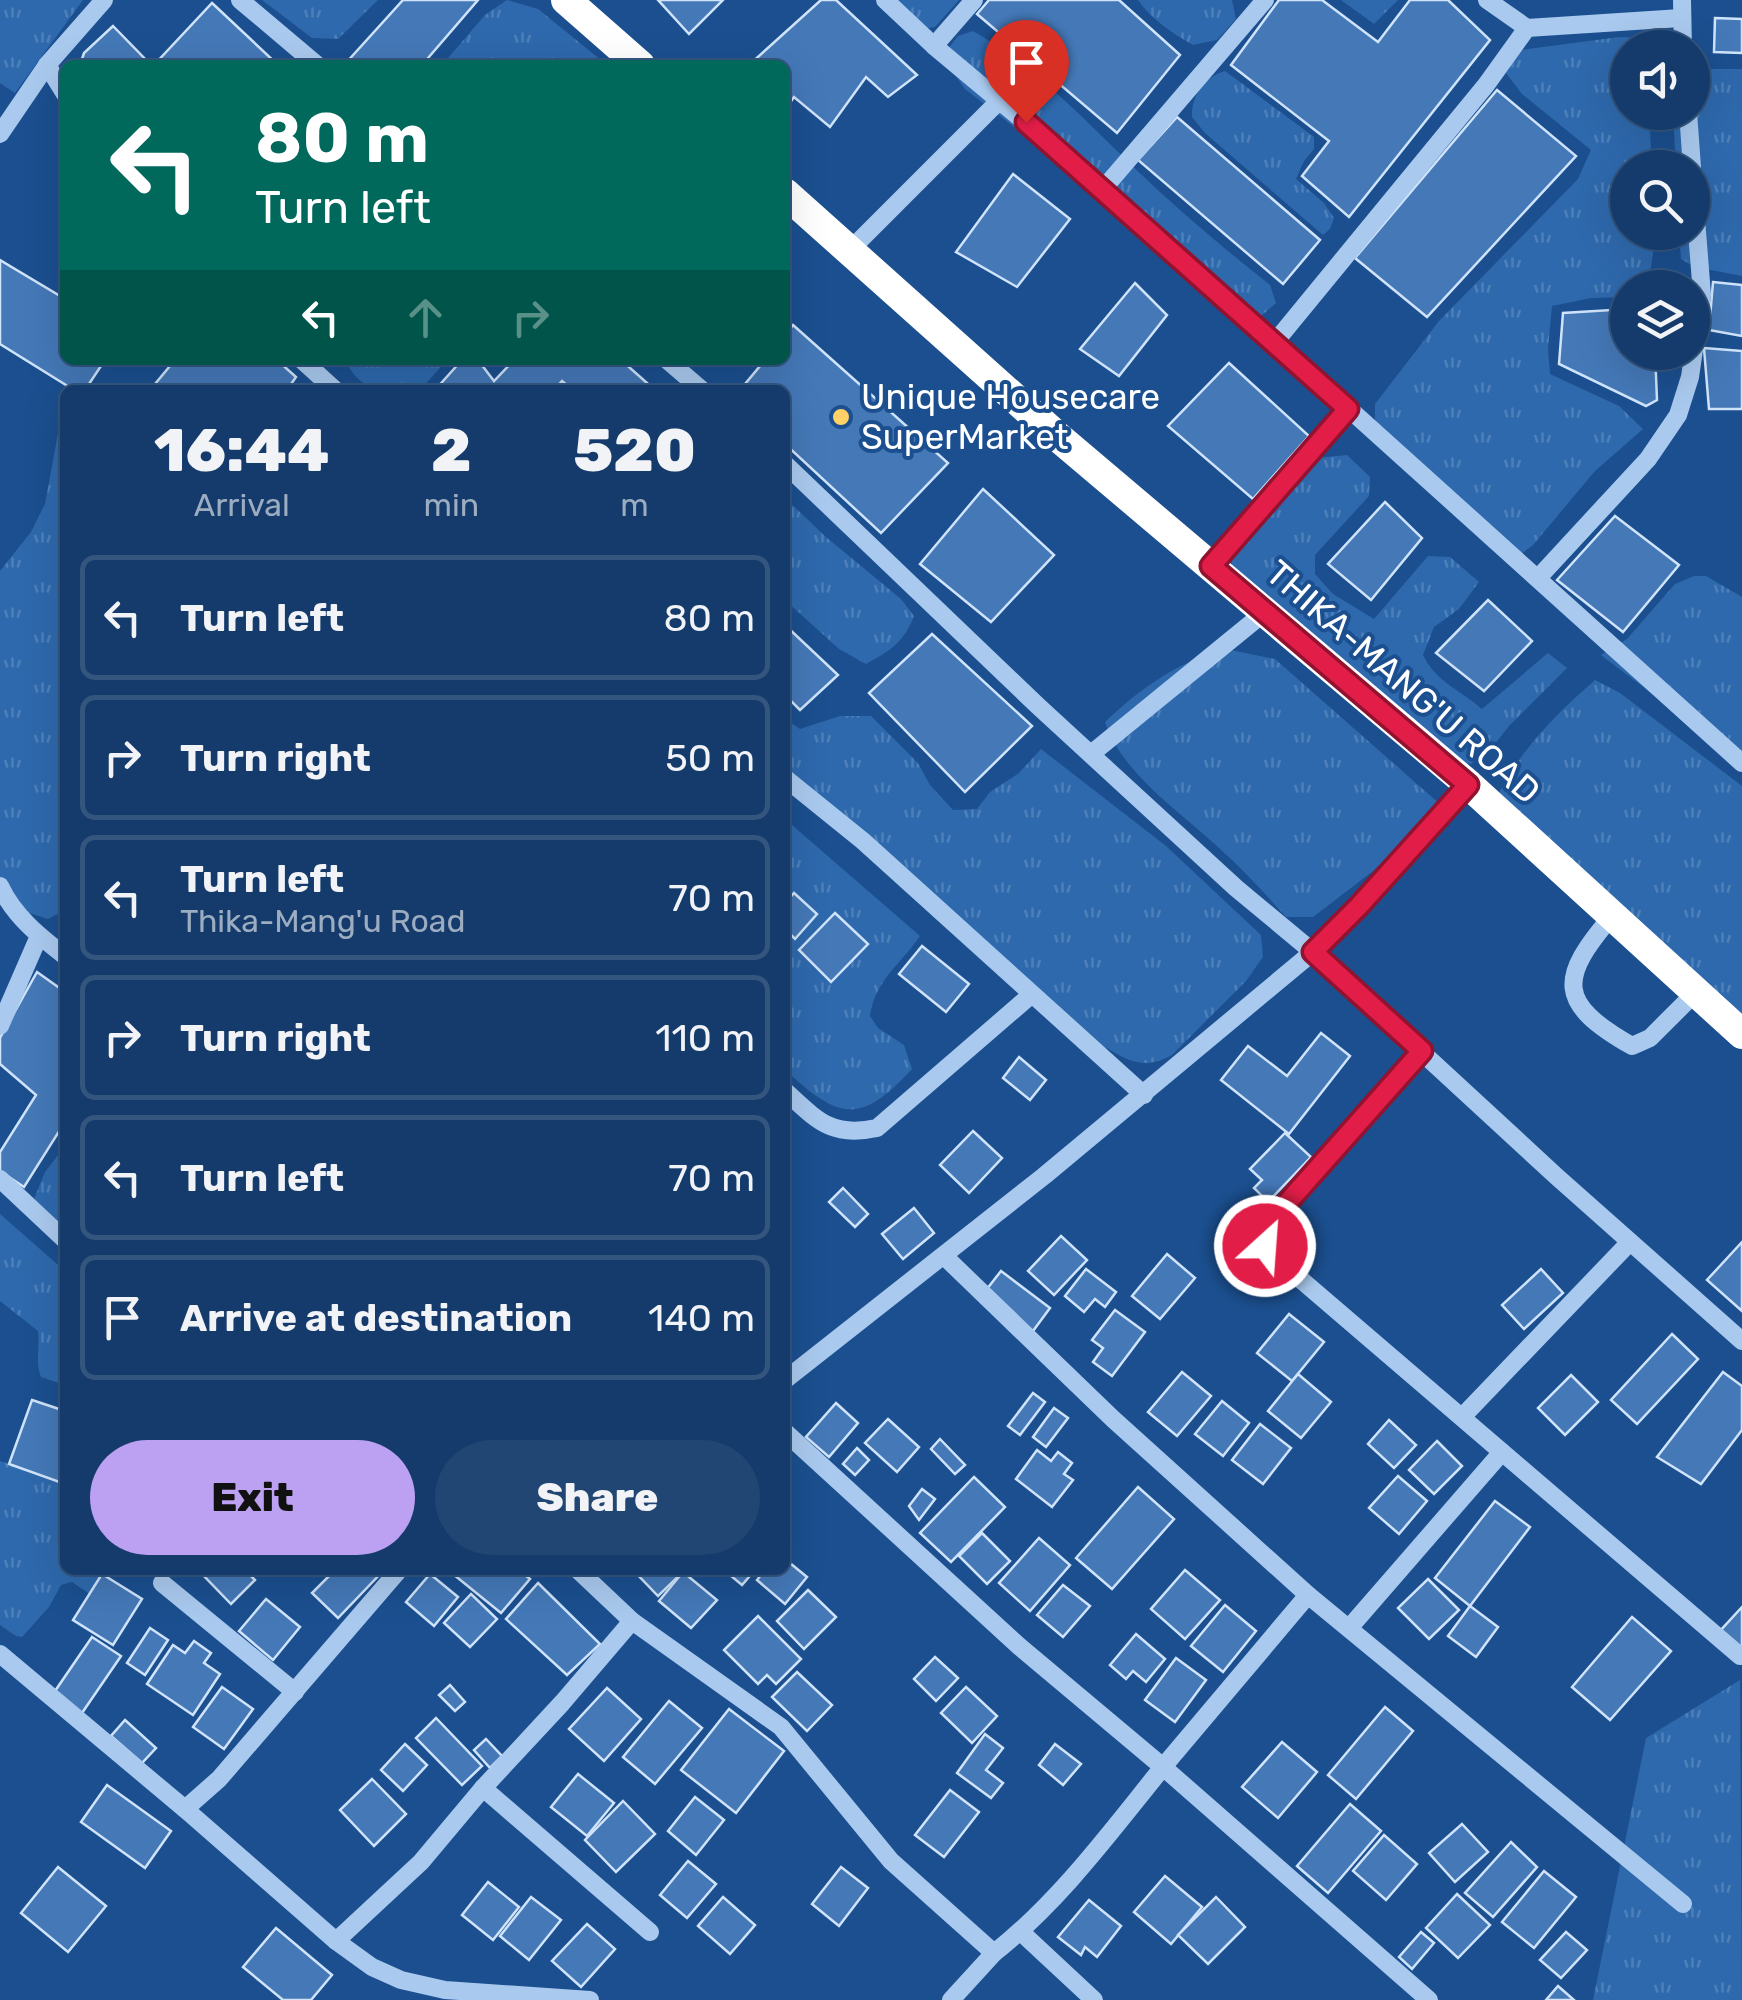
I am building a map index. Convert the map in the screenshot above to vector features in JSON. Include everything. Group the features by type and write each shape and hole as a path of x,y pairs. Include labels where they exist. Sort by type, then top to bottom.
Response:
{"highway":[{"path":"566,0 634,60"},
{"name":"THIKA-MANG'U ROAD","path":"790,197 1058,437 1468,785 1742,1034"}],"street":[{"path":"0,134 46,65 104,0"},
{"path":"240,0 311,60"},
{"path":"884,0 1104,188 1742,763"},
{"path":"934,46 974,0"},
{"path":"1104,188 1265,0"},
{"path":"1487,0 1527,28 1681,9"},
{"path":"1275,342 1486,86 1527,28"},
{"path":"46,65 60,86"},
{"path":"850,250 1000,100"},
{"path":"1538,578 1648,459 1678,415 1690,378 1702,295 1698,250"},
{"path":"308,365 330,385"},
{"path":"673,365 696,385"},
{"path":"1211,566 1348,409"},
{"path":"790,469 1236,888 1313,952 1742,1340"},
{"path":"1091,754 1265,612"},
{"path":"790,782 863,841 1144,1094"},
{"path":"790,1376 1144,1094 1313,952 1468,785"},
{"path":"0,886 7,901 60,952"},
{"path":"1612,916 1577,961 1571,982 1579,1006 1610,1034 1632,1046 1650,1038 1696,992"},
{"path":"0,1026 39,936"},
{"path":"790,1095 821,1123 844,1132 877,1128 1031,995"},
{"path":"1422,1051 1263,1230 1262,1237 1278,1260 1740,1656"},
{"path":"0,1180 60,1235"},
{"path":"1462,1416 1630,1242"},
{"path":"944,1256 1112,1420 1308,1595 1683,1904"},
{"path":"790,1437 1020,1648 1163,1766 1430,2000"},
{"path":"1350,1627 1502,1452"},
{"path":"185,1809 218,1779 395,1575"},
{"path":"583,1575 632,1621 782,1726 891,1861 994,1952"},
{"path":"162,1583 294,1692"},
{"path":"951,2000 1080,1868 1308,1595"},
{"path":"336,1941 421,1862 632,1621"},
{"path":"0,1654 336,1941 372,1966 440,1995 590,2000"},
{"path":"483,1788 650,1932"},
{"path":"1021,1932 1094,2000"}],"green space":[{"path":"0,0 83,0 15,93 0,83"},
{"path":"262,0 378,0 338,39 312,38"},
{"path":"507,0 538,9 601,60 446,60 485,15"},
{"path":"877,0 959,0 935,27 912,31"},
{"path":"1138,0 1232,0 1236,19 1217,40 1193,45 1163,26"},
{"path":"1341,0 1398,0 1374,24"},
{"path":"973,31 1052,89 1170,201 1270,285 1276,303 1249,327 1236,320 1105,197 965,89 948,65 948,49 958,36"},
{"path":"1610,38 1610,130 1650,130 1651,150 1610,150 1610,250 1653,250 1651,270 1610,270 1610,297 1552,306 1550,374 1619,406 1643,429 1595,471 1533,545 1512,561 1375,432 1375,404 1439,321 1578,179 1591,150 1522,94 1506,73 1520,50"},
{"path":"1710,69 1742,69 1742,276 1695,267 1681,259 1680,250 1710,250 1710,150 1675,150 1674,130 1710,130"},
{"path":"1225,71 1314,137 1314,149 1296,179 1324,203 1334,218 1323,235 1205,133 1192,117 1201,88"},
{"path":"348,365 442,365 424,385 368,385"},
{"path":"60,422 60,913 48,919 17,909 0,882 0,571 31,532 45,504"},
{"path":"1347,455 1370,477 1369,496 1315,555 1315,574 1333,594 1374,619 1428,556 1450,557 1479,582 1459,609 1434,627 1423,655 1441,679 1482,709 1548,653 1567,668 1491,749 1471,764 1452,762 1233,571 1230,550 1317,458"},
{"path":"790,503 901,599 914,616 895,645 866,664 839,649 790,605"},
{"path":"1706,576 1742,597 1742,762 1601,655 1627,639 1675,584"},
{"path":"1226,649 1275,659 1442,806 1373,871 1313,917 1286,917 1237,865 1139,775 1113,741 1105,722 1161,678 1191,661"},
{"path":"1595,680 1620,693 1742,786 1742,1025 1687,965 1496,799 1515,765 1539,735"},
{"path":"840,716 871,716 918,763 930,785 953,810 977,809 990,792 1019,773 1041,749 1166,846 1261,935 1263,957 1246,981 1172,1055 1142,1063 1117,1054 1098,1043 790,787 790,722 800,729"},
{"path":"790,823 920,936 883,982 870,1016 878,1028 904,1045 912,1069 894,1088 862,1107 834,1106 790,1074"},
{"path":"60,1152 60,1233 34,1199 45,1172"},
{"path":"0,1214 60,1267 60,1383 41,1377 38,1331 0,1301"},
{"path":"0,1461 60,1481 60,1575 110,1575 97,1599 72,1582 61,1585 49,1607 22,1637 0,1625"},
{"path":"1740,1680 1742,2000 1593,2000 1646,1738"}],"building":[{"path":"403,0 478,0 426,60 349,60"},
{"path":"658,0 723,0 689,34"},
{"path":"821,0 836,0 917,75 888,97 866,77 830,127 794,97 790,103 790,60 755,60"},
{"path":"989,0 1119,0 1180,55 1117,133 977,14"},
{"path":"1279,0 1322,0 1378,42 1410,0 1448,0 1490,40 1349,217 1302,176 1329,141 1231,65"},
{"path":"212,3 273,60 159,60"},
{"path":"1715,18 1742,19 1742,53 1714,52"},
{"path":"113,26 146,60 82,60 84,53"},
{"path":"1497,90 1576,156 1427,317 1355,258"},
{"path":"1177,117 1320,240 1283,284 1138,160"},
{"path":"1013,174 1070,219 1017,287 956,252"},
{"path":"0,260 60,296 60,365 102,365 88,385 66,385 0,344"},
{"path":"1713,282 1742,285 1742,336 1710,330"},
{"path":"1135,283 1167,315 1119,376 1080,349"},
{"path":"1610,310 1610,370 1656,370 1657,400 1646,406 1559,364 1563,313"},
{"name":"Unique Housecare SuperMarket","path":"793,325 948,463 881,533 790,449 790,385 744,385 761,365 790,365"},
{"path":"1710,348 1742,351 1742,409 1709,409 1706,370 1710,370"},
{"path":"1229,363 1309,436 1253,499 1168,426"},
{"path":"171,365 283,365 296,377 290,385 154,385"},
{"path":"458,365 482,365 494,381 509,365 627,365 649,385 567,385 562,381 558,385 440,385"},
{"path":"983,489 1054,555 991,622 920,564"},
{"path":"1385,502 1422,538 1371,600 1328,564"},
{"path":"1615,516 1679,565 1623,632 1557,580"},
{"path":"1488,600 1532,641 1484,691 1436,653"},
{"path":"790,630 838,675 800,710 790,700"},
{"path":"932,634 1032,726 965,792 869,693"},
{"path":"794,893 817,914 795,939 790,934 790,897"},
{"path":"835,913 868,944 831,982 799,950"},
{"path":"922,946 969,984 946,1012 899,974"},
{"path":"37,972 60,988 60,1130 24,1187 0,1171 0,1152 36,1095 0,1064 0,1038"},
{"path":"1321,1033 1350,1056 1289,1134 1221,1080 1248,1046 1287,1076"},
{"path":"1019,1057 1046,1080 1030,1100 1003,1078"},
{"path":"973,1131 1002,1158 969,1193 940,1165"},
{"path":"1285,1133 1311,1157 1268,1202 1254,1188 1262,1180 1250,1169"},
{"path":"843,1188 868,1214 855,1227 829,1202"},
{"path":"914,1208 934,1233 903,1259 882,1234"},
{"path":"1061,1236 1087,1260 1054,1295 1028,1271"},
{"path":"1742,1242 1742,1311 1707,1280"},
{"path":"1167,1254 1195,1278 1160,1319 1132,1296"},
{"path":"1086,1269 1116,1292 1105,1307 1095,1299 1084,1312 1065,1296"},
{"path":"1541,1269 1563,1293 1524,1329 1502,1305"},
{"path":"1001,1271 1050,1308 1033,1331 983,1294"},
{"path":"1115,1310 1145,1332 1112,1376 1093,1362 1103,1348 1092,1340"},
{"path":"1289,1314 1324,1342 1292,1381 1257,1353"},
{"path":"1672,1334 1698,1359 1637,1424 1611,1400"},
{"path":"1182,1372 1211,1396 1177,1436 1148,1412"},
{"path":"1723,1372 1742,1386 1742,1430 1701,1484 1657,1457"},
{"path":"1298,1374 1331,1402 1301,1438 1268,1411"},
{"path":"1571,1375 1598,1402 1565,1435 1538,1408"},
{"path":"1033,1393 1045,1402 1020,1435 1008,1426"},
{"path":"32,1400 60,1409 60,1482 9,1464"},
{"path":"1222,1401 1249,1423 1223,1456 1195,1434"},
{"path":"836,1403 858,1423 829,1457 806,1437"},
{"path":"1054,1408 1068,1418 1046,1447 1033,1437"},
{"path":"888,1419 919,1447 897,1472 865,1443"},
{"path":"1389,1420 1416,1445 1394,1468 1368,1444"},
{"path":"1260,1424 1291,1448 1263,1484 1232,1460"},
{"path":"940,1439 965,1465 955,1474 931,1449"},
{"path":"1437,1441 1462,1466 1434,1494 1409,1470"},
{"path":"857,1448 869,1460 855,1475 843,1464"},
{"path":"1037,1450 1051,1461 1058,1452 1072,1463 1064,1474 1073,1480 1052,1507 1016,1479"},
{"path":"1398,1476 1427,1501 1399,1534 1369,1508"},
{"path":"974,1477 1005,1507 951,1562 920,1533"},
{"path":"1138,1487 1174,1519 1112,1589 1076,1558"},
{"path":"922,1489 935,1499 919,1520 909,1506"},
{"path":"1495,1501 1530,1527 1470,1606 1435,1578"},
{"path":"982,1533 1010,1561 987,1584 959,1556"},
{"path":"1039,1538 1070,1565 1030,1611 999,1583"},
{"path":"790,1563 807,1577 785,1604 757,1580 761,1575 790,1575"},
{"path":"1185,1570 1220,1600 1185,1639 1151,1609"},
{"path":"101,1575 142,1599 113,1645 73,1620"},
{"path":"203,1575 250,1575 255,1580 231,1604"},
{"path":"330,1575 379,1575 338,1618 312,1593"},
{"path":"429,1575 458,1597 434,1626 406,1602"},
{"path":"454,1575 525,1575 530,1579 501,1613"},
{"path":"638,1575 680,1575 658,1596"},
{"path":"681,1575 687,1575 717,1600 691,1628 659,1601"},
{"path":"730,1575 751,1575 742,1585"},
{"path":"1428,1579 1459,1610 1429,1639 1398,1608"},
{"path":"538,1583 600,1644 567,1675 506,1619"},
{"path":"1063,1585 1090,1606 1063,1637 1037,1615"},
{"path":"808,1590 836,1617 804,1649 777,1621"},
{"path":"471,1594 497,1619 470,1647 444,1623"},
{"path":"266,1599 300,1627 273,1660 239,1631"},
{"path":"1225,1605 1256,1631 1223,1672 1191,1646"},
{"path":"1470,1606 1498,1627 1476,1657 1448,1636"},
{"path":"1742,1607 1742,1650 1720,1631"},
{"path":"758,1616 801,1659 776,1684 767,1675 758,1684 724,1650"},
{"path":"1632,1617 1671,1651 1610,1720 1572,1687"},
{"path":"150,1628 168,1640 145,1675 127,1663"},
{"path":"1136,1634 1165,1659 1146,1682 1133,1671 1126,1679 1110,1665"},
{"path":"92,1637 121,1656 82,1713 53,1694"},
{"path":"194,1641 211,1653 204,1663 220,1674 193,1715 147,1684 173,1645 185,1653"},
{"path":"935,1657 958,1678 936,1701 914,1679"},
{"path":"1176,1658 1206,1680 1175,1722 1145,1700"},
{"path":"797,1672 832,1705 807,1731 772,1697"},
{"path":"450,1685 465,1702 455,1711 439,1695"},
{"path":"222,1687 253,1709 224,1749 193,1727"},
{"path":"966,1687 997,1716 972,1743 941,1713"},
{"path":"607,1688 641,1719 604,1761 569,1729"},
{"path":"669,1701 702,1728 655,1784 623,1757"},
{"path":"1385,1707 1413,1731 1356,1799 1328,1775"},
{"path":"729,1709 784,1751 736,1813 681,1770"},
{"path":"436,1718 482,1766 462,1785 416,1738"},
{"path":"125,1720 156,1748 142,1763 111,1736"},
{"path":"985,1734 1003,1748 986,1770 1003,1783 991,1798 957,1773"},
{"path":"486,1739 502,1756 490,1768 474,1750"},
{"path":"1282,1742 1317,1772 1278,1818 1242,1787"},
{"path":"405,1744 427,1765 403,1791 381,1770"},
{"path":"1055,1744 1081,1764 1063,1785 1039,1765"},
{"path":"578,1774 614,1803 587,1836 551,1807"},
{"path":"372,1779 406,1814 374,1846 340,1810"},
{"path":"107,1785 171,1831 145,1868 81,1822"},
{"path":"950,1790 979,1812 944,1857 915,1835"},
{"path":"695,1797 724,1820 696,1855 668,1831"},
{"path":"623,1801 655,1834 616,1872 585,1840"},
{"path":"1350,1804 1381,1831 1328,1893 1297,1866"},
{"path":"1462,1824 1488,1852 1455,1882 1429,1853"},
{"path":"1384,1835 1417,1864 1386,1900 1353,1871"},
{"path":"1511,1842 1537,1867 1493,1917 1465,1893"},
{"path":"688,1861 716,1884 687,1918 660,1895"},
{"path":"58,1867 106,1906 68,1952 21,1913"},
{"path":"841,1867 868,1888 839,1926 812,1904"},
{"path":"1544,1871 1576,1897 1534,1948 1502,1922"},
{"path":"1165,1876 1202,1907 1171,1944 1134,1912"},
{"path":"488,1882 519,1907 493,1940 462,1915"},
{"path":"1457,1894 1490,1925 1458,1958 1426,1928"},
{"path":"531,1897 561,1920 529,1960 500,1936"},
{"path":"723,1897 755,1925 730,1954 698,1926"},
{"path":"1216,1897 1245,1927 1208,1964 1178,1935"},
{"path":"1089,1900 1121,1926 1097,1957 1085,1947 1081,1955 1058,1937"},
{"path":"587,1924 615,1949 581,1987 552,1961"},
{"path":"276,1928 332,1975 311,2000 283,2000 243,1967"},
{"path":"1421,1932 1434,1943 1412,1969 1399,1957"},
{"path":"1566,1932 1587,1950 1561,1978 1540,1960"},
{"path":"1558,1986 1574,2000 1546,2000"}],"place":[{"name":"Unique Housecare SuperMarket","path":"841,417"}],"route":[{"path":"1026,122 1348,409 1211,566 1468,785 1313,952 1422,1051 1263,1230 1265,1246"}]}
